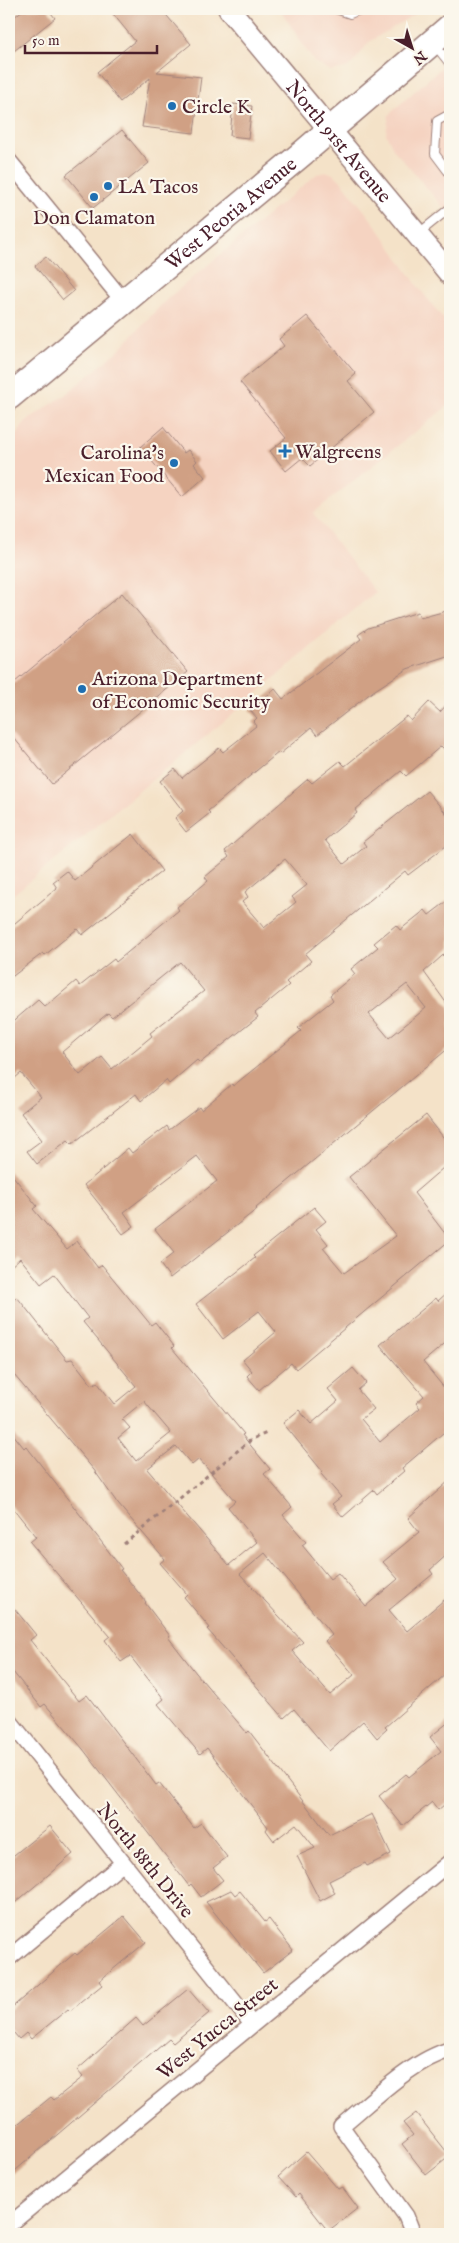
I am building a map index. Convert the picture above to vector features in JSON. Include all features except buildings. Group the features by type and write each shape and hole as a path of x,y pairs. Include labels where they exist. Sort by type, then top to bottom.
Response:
{"main road":[{"name":"North 91st Avenue","path":"230,9 450,274"},
{"name":"West Peoria Avenue","path":"9,397 441,35"}],"street":[{"path":"9,161 124,302"},
{"name":"North 88th Drive","path":"9,1720 252,2024"},
{"name":"West Yucca Street","path":"9,2225 450,1862"},
{"path":"9,1958 123,1863"},
{"path":"413,2234 406,2216 341,2126 418,2063 436,2054 450,2050"}],"lane":[{"path":"336,9 350,14 362,9"},
{"path":"441,35 450,64"},
{"path":"450,114 437,121 435,154 450,174"},
{"path":"418,234 450,208"}],"path":[{"path":"124,1544 252,1439 267,1433"}],"shaded area":[{"path":"280,9 423,9 369,42 353,63 346,68 331,71 314,62"},
{"path":"450,60 450,215 394,150 386,134 389,115"},
{"path":"328,172 335,175 342,182 377,227 419,288 450,327 450,404 313,513 375,592 229,717 9,898 9,448 25,422 65,395 117,352 166,300 317,174"}],"place":[{"name":"Circle K","path":"172,106"},
{"name":"LA Tacos","path":"108,186"},
{"name":"Don Clamaton","path":"94,197"},
{"name":"Walgreens","path":"285,451"},
{"name":"Carolina's Mexican Food","path":"174,463"},
{"name":"Arizona Department of Economic Security","path":"82,689"}]}
